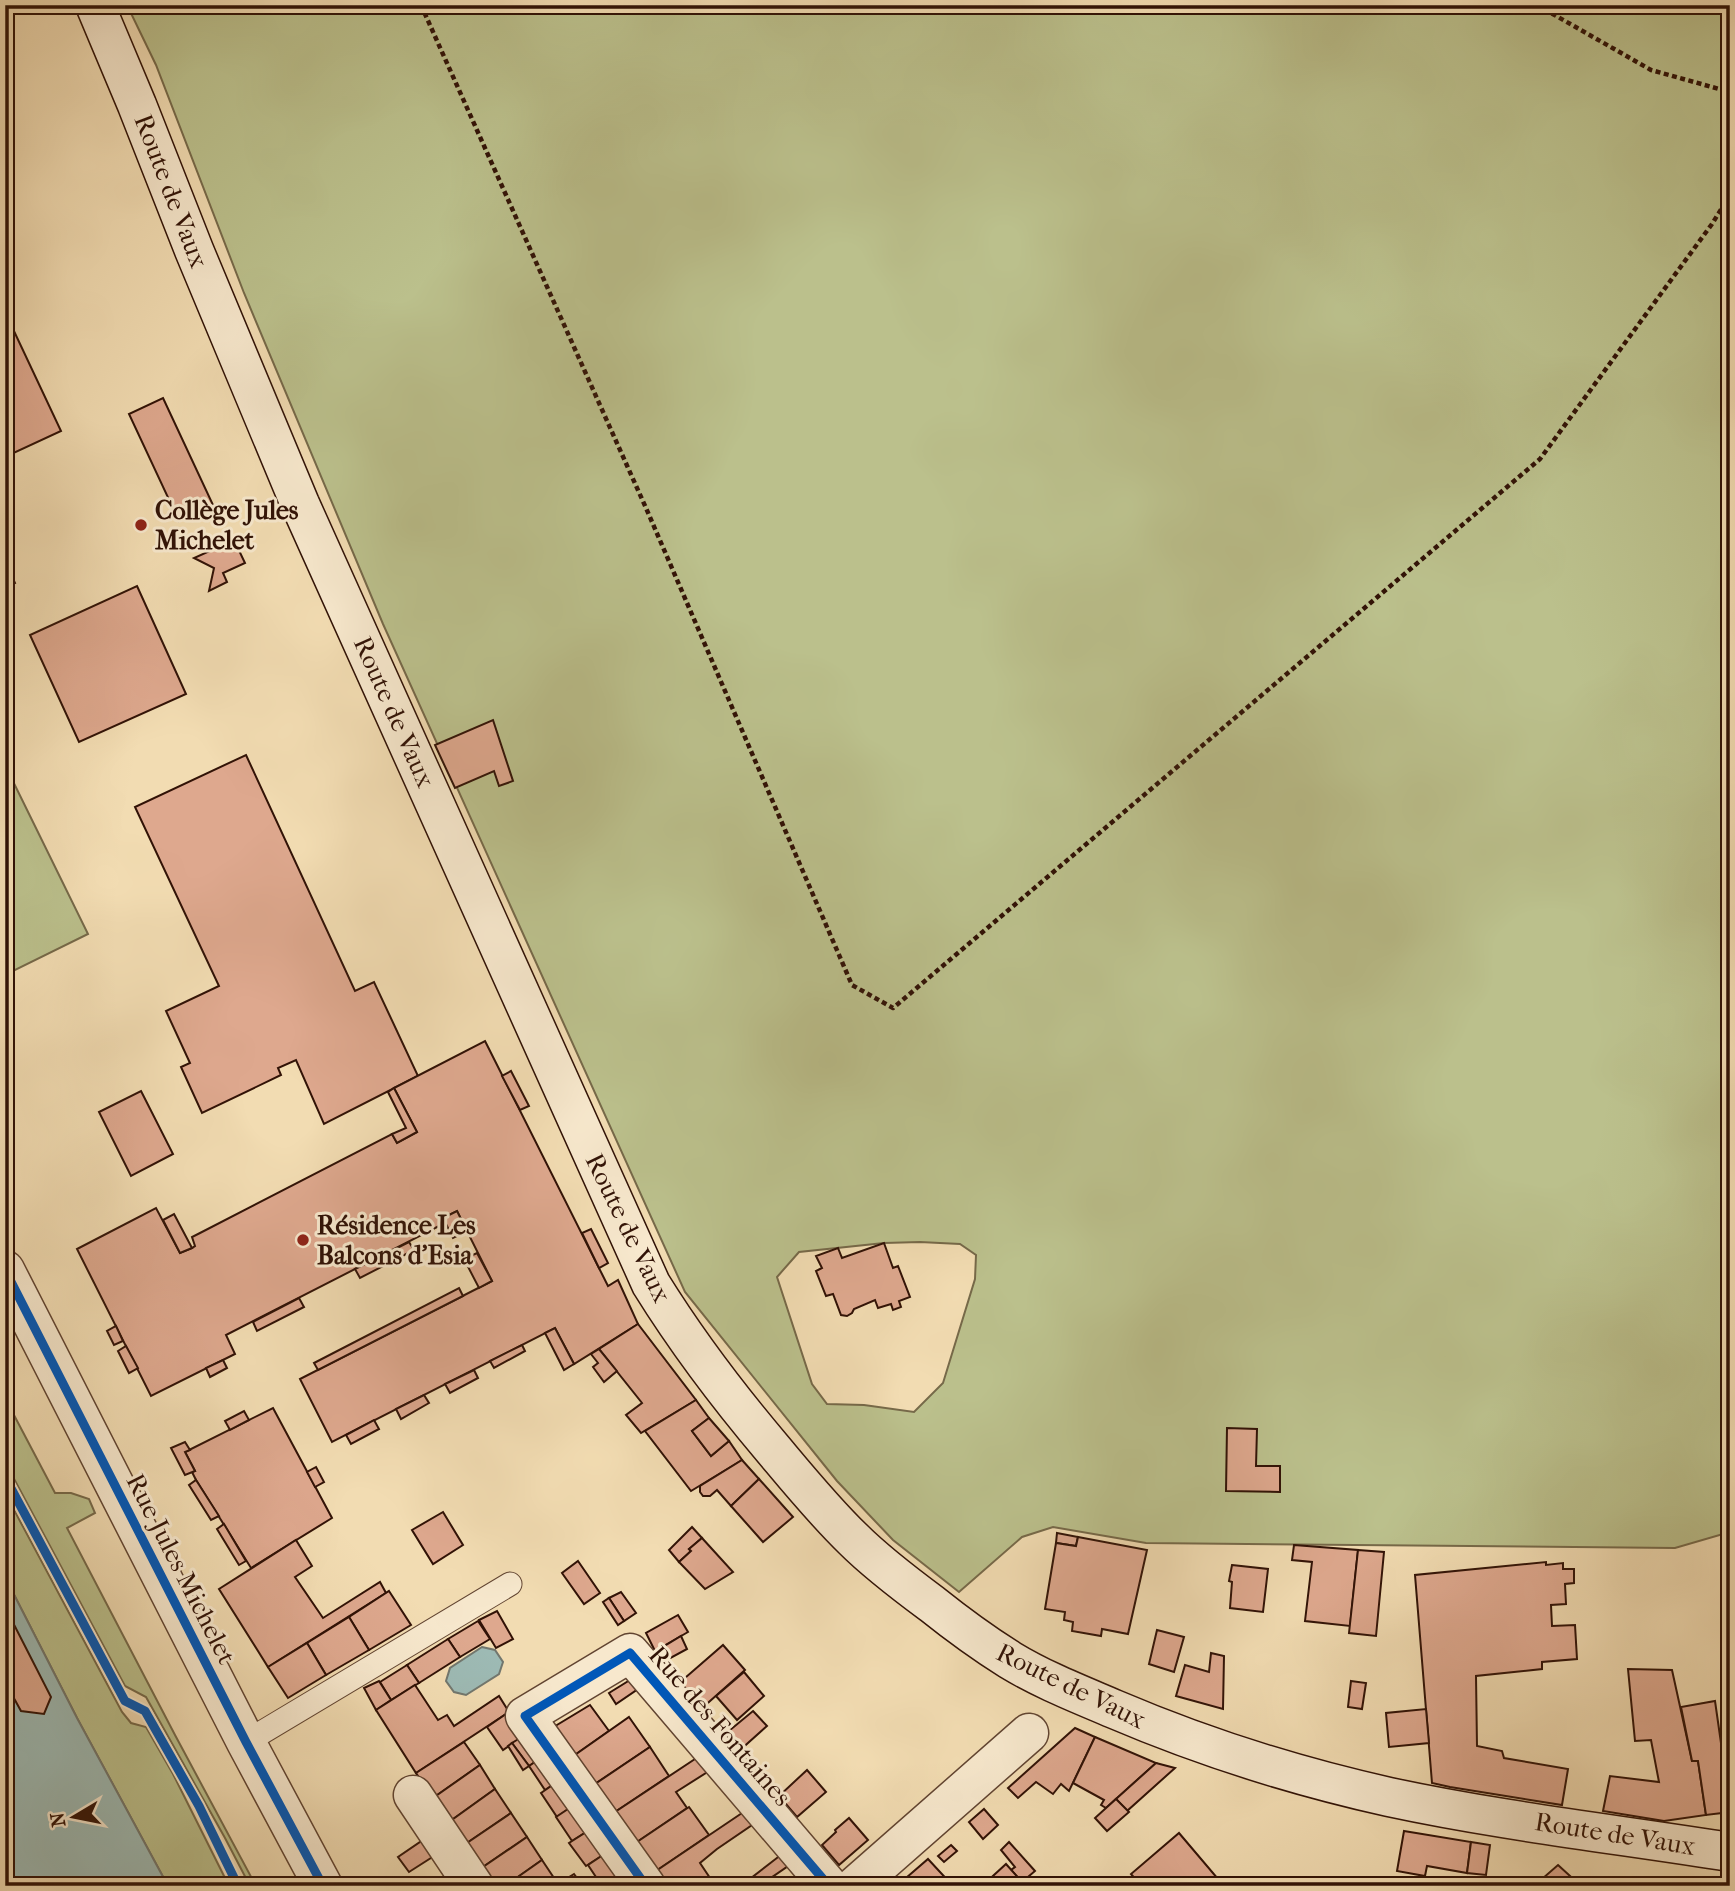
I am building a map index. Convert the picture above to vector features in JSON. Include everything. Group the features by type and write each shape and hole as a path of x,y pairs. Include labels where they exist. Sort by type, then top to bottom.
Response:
{"main road":[{"name":"Route de Vaux","path":"95,5 295,492 651,1284 670,1316 716,1380 829,1515 856,1542 915,1591 1011,1660 1065,1689 1155,1727 1233,1755 1389,1797 1730,1853"},
{"name":"Rue Jules Michelet","path":"5,1270 246,1742 323,1886"},
{"name":"Rue des Fontaines","path":"646,1886 525,1716 630,1653 829,1886"},
{"path":"855,1886 1029,1733"},
{"path":"413,1795 474,1886"}],"lane":[{"path":"246,1742 510,1584"}],"path":[{"path":"421,5 646,508 852,985 893,1008 1540,459 1712,224 1730,195"},
{"path":"1537,5 1651,70 1730,92"},
{"path":"5,1477 125,1701 145,1711 199,1805 238,1886"}],"green space":[{"path":"127,5 1730,5 1730,1532 1675,1548 1146,1543 1053,1527 1022,1537 959,1592 893,1540 837,1481 685,1292 383,624 244,293 156,65","holes":["884,1243 960,1244 976,1255 975,1279 943,1383 914,1412 864,1405 827,1404 812,1384 777,1277 799,1252"]},
{"path":"5,765 88,934 5,975"},
{"path":"5,1398 55,1493 71,1493 89,1499 95,1513 67,1528 256,1886 250,1886 146,1697 125,1686 5,1462"},
{"path":"5,1493 122,1712 131,1723 146,1727 173,1774 229,1886 168,1886 77,1718 5,1577"}],"water":[{"path":"5,1577 77,1718 168,1886 5,1886"},
{"path":"482,1647 495,1650 503,1662 499,1674 466,1695 454,1692 446,1681 450,1668"}],"building":[{"path":"5,312 61,431 5,457"},
{"path":"163,398 213,505 179,521 129,414"},
{"path":"234,540 245,563 223,573 227,582 209,591 214,568 194,558"},
{"path":"5,562 15,583 5,588"},
{"path":"137,586 186,694 79,742 30,635"},
{"path":"493,720 513,781 499,786 494,771 455,788 435,745"},
{"path":"246,755 355,991 374,982 418,1076 324,1124 296,1060 278,1068 281,1075 202,1113 181,1067 190,1063 166,1011 219,986 135,807"},
{"name":"Résidence Les Balcons d'Esia","path":"485,1041 608,1286 618,1280 638,1324 574,1364 555,1328 332,1442 300,1379 492,1281 457,1211 443,1218 445,1223 226,1335 235,1354 151,1396 77,1249 156,1208 180,1253 192,1248 195,1246 192,1237 392,1134 397,1143 417,1132 394,1088"},
{"path":"511,1071 529,1106 520,1110 502,1076"},
{"path":"394,1088 417,1132 397,1143 392,1134 406,1128 388,1092"},
{"path":"141,1091 173,1154 131,1176 99,1112"},
{"path":"457,1211 467,1231 453,1238 443,1218"},
{"path":"174,1214 192,1248 180,1253 163,1220"},
{"path":"591,1229 608,1263 599,1268 582,1233"},
{"path":"409,1242 414,1250 360,1278 355,1269"},
{"path":"884,1243 893,1268 898,1266 910,1297 899,1301 901,1307 893,1310 891,1304 878,1308 875,1300 854,1309 847,1316 841,1315 833,1294 826,1296 816,1271 822,1268 816,1256 838,1248 842,1258"},
{"path":"477,1253 492,1281 479,1288 464,1259"},
{"path":"459,1288 463,1296 318,1370 314,1363"},
{"path":"299,1298 304,1307 257,1331 253,1322"},
{"path":"638,1324 696,1400 641,1433 626,1415 642,1403 599,1349"},
{"path":"116,1326 123,1341 114,1345 107,1331"},
{"path":"555,1328 574,1364 564,1370 545,1333"},
{"path":"522,1345 525,1351 494,1368 490,1361"},
{"path":"126,1346 138,1368 129,1373 118,1351"},
{"path":"599,1349 617,1371 604,1382 593,1367 598,1363 591,1354"},
{"path":"223,1360 227,1368 210,1377 206,1368"},
{"path":"474,1370 478,1378 450,1393 445,1384"},
{"path":"424,1395 429,1403 401,1419 396,1409"},
{"path":"696,1400 709,1418 692,1431 711,1456 729,1441 742,1460 691,1491 645,1431"},
{"path":"273,1408 332,1518 251,1568 196,1480 192,1472 195,1471 185,1452"},
{"path":"244,1411 249,1420 230,1430 225,1421"},
{"path":"709,1418 729,1441 711,1456 692,1431"},
{"path":"374,1420 379,1429 351,1444 346,1435"},
{"path":"1227,1428 1257,1429 1256,1466 1280,1466 1280,1492 1226,1491"},
{"path":"185,1442 190,1450 185,1452 195,1471 185,1475 171,1448"},
{"path":"742,1460 759,1479 731,1506 717,1490 710,1496 703,1496 700,1486"},
{"path":"316,1467 324,1482 315,1487 307,1472"},
{"path":"759,1479 793,1517 763,1542 731,1506"},
{"path":"196,1480 219,1516 211,1520 189,1485"},
{"path":"443,1512 463,1545 433,1564 412,1530"},
{"path":"224,1524 246,1561 239,1565 217,1529"},
{"path":"692,1527 702,1538 679,1562 669,1550"},
{"path":"1057,1533 1078,1537 1076,1546 1056,1543"},
{"path":"1078,1537 1147,1550 1128,1634 1102,1629 1101,1636 1072,1631 1073,1622 1064,1620 1065,1612 1045,1609 1056,1543 1076,1546"},
{"path":"702,1538 733,1572 705,1589 679,1562"},
{"path":"296,1540 312,1566 295,1577 323,1618 380,1582 386,1593 268,1667 219,1589"},
{"path":"1294,1545 1358,1550 1350,1626 1305,1621 1312,1562 1292,1560"},
{"path":"1358,1550 1384,1552 1376,1636 1349,1633"},
{"path":"578,1561 600,1593 584,1604 562,1573"},
{"path":"1546,1562 1546,1565 1563,1563 1563,1569 1574,1569 1574,1583 1565,1584 1566,1604 1551,1605 1552,1626 1575,1625 1577,1659 1542,1662 1542,1669 1476,1676 1477,1746 1502,1751 1504,1758 1568,1769 1562,1805 1432,1783 1415,1575"},
{"path":"1232,1565 1268,1569 1263,1612 1230,1608 1232,1582 1229,1581"},
{"path":"389,1591 411,1625 369,1650 349,1617"},
{"path":"621,1592 636,1613 624,1621 609,1598"},
{"path":"609,1598 624,1621 618,1625 603,1602"},
{"path":"5,1607 51,1697 44,1714 21,1711 5,1682"},
{"path":"497,1611 513,1639 496,1648 479,1620"},
{"path":"678,1615 688,1632 655,1651 646,1633"},
{"path":"349,1617 369,1650 326,1675 307,1643"},
{"path":"478,1621 490,1639 460,1657 448,1639"},
{"path":"1157,1630 1184,1637 1174,1672 1149,1664"},
{"path":"681,1636 687,1649 665,1661 658,1650"},
{"path":"448,1639 460,1657 419,1683 407,1665"},
{"path":"307,1643 326,1675 288,1698 268,1667"},
{"path":"723,1645 745,1670 701,1709 678,1684"},
{"path":"1211,1653 1224,1656 1223,1709 1176,1696 1185,1665 1209,1672"},
{"path":"407,1665 419,1683 391,1700 380,1682"},
{"path":"1628,1669 1672,1670 1692,1761 1698,1761 1706,1815 1664,1821 1603,1811 1610,1776 1659,1782 1651,1740 1635,1741"},
{"path":"744,1672 764,1696 737,1720 716,1696"},
{"path":"630,1680 638,1689 616,1704 609,1693"},
{"path":"379,1681 391,1700 376,1710 364,1688"},
{"path":"1351,1681 1366,1683 1362,1709 1348,1707"},
{"path":"415,1685 438,1720 447,1715 454,1726 499,1696 509,1712 416,1773 376,1710"},
{"path":"1715,1701 1723,1757 1730,1756 1730,1812 1706,1815 1698,1761 1692,1761 1681,1707"},
{"path":"590,1705 609,1731 572,1757 552,1728"},
{"path":"1426,1709 1429,1743 1389,1747 1386,1713"},
{"path":"753,1711 767,1726 739,1751 724,1735"},
{"path":"509,1712 525,1735 503,1750 487,1727"},
{"path":"629,1717 650,1747 592,1786 572,1757"},
{"path":"1075,1728 1095,1737 1069,1791 1061,1784 1053,1794 1036,1782 1018,1798 1008,1788"},
{"path":"525,1735 541,1758 529,1766 512,1743"},
{"path":"1095,1737 1156,1763 1106,1808 1101,1805 1104,1800 1073,1783"},
{"path":"464,1742 480,1765 433,1798 416,1773"},
{"path":"512,1743 529,1766 523,1770 508,1746"},
{"path":"650,1747 669,1776 612,1814 592,1786"},
{"path":"698,1757 709,1771 676,1792 687,1808 634,1844 612,1814"},
{"path":"541,1758 557,1782 545,1790 529,1766"},
{"path":"1156,1763 1175,1768 1127,1811 1116,1799"},
{"path":"480,1765 495,1789 449,1822 433,1798"},
{"path":"807,1770 826,1792 797,1817 779,1796"},
{"path":"557,1782 574,1805 557,1817 541,1793"},
{"path":"495,1789 511,1813 464,1845 449,1822"},
{"path":"1116,1799 1129,1812 1107,1831 1095,1818"},
{"path":"574,1805 591,1829 572,1841 556,1817"},
{"path":"689,1807 709,1835 653,1873 634,1844"},
{"path":"984,1809 998,1825 983,1839 969,1822"},
{"path":"745,1811 755,1823 700,1863 710,1878 698,1886 662,1886 653,1873"},
{"path":"511,1813 527,1837 480,1869 464,1845"},
{"path":"849,1818 868,1840 839,1865 822,1845"},
{"path":"591,1829 606,1853 586,1866 569,1843"},
{"path":"1404,1831 1471,1842 1467,1873 1427,1866 1425,1876 1397,1871"},
{"path":"1179,1833 1224,1886 1141,1886 1131,1874"},
{"path":"527,1837 542,1860 505,1886 491,1886 480,1869"},
{"path":"423,1840 434,1856 409,1872 398,1857"},
{"path":"1009,1842 1035,1871 1022,1882 1011,1870 1015,1867 1001,1850"},
{"path":"1471,1842 1490,1845 1486,1875 1467,1873"},
{"path":"951,1845 957,1851 944,1862 938,1856"},
{"path":"606,1853 624,1875 609,1886 602,1886 588,1865"},
{"path":"782,1854 791,1864 759,1886 749,1886 746,1882"},
{"path":"928,1859 953,1886 899,1884"},
{"path":"542,1860 558,1884 505,1886"},
{"path":"1006,1864 1022,1882 1018,1886 982,1886"},
{"path":"1558,1865 1581,1886 1534,1886"},
{"path":"574,1874 583,1886 558,1884"}],"cycle path":[{"path":"5,1270 246,1742 323,1886"},
{"path":"5,1477 125,1701 145,1711 199,1806 238,1886"},
{"path":"646,1886 525,1716 630,1653 829,1886"}],"place":[{"name":"Collège Jules Michelet","path":"141,525"},
{"name":"Résidence Les Balcons d'Esia","path":"303,1240"}]}
